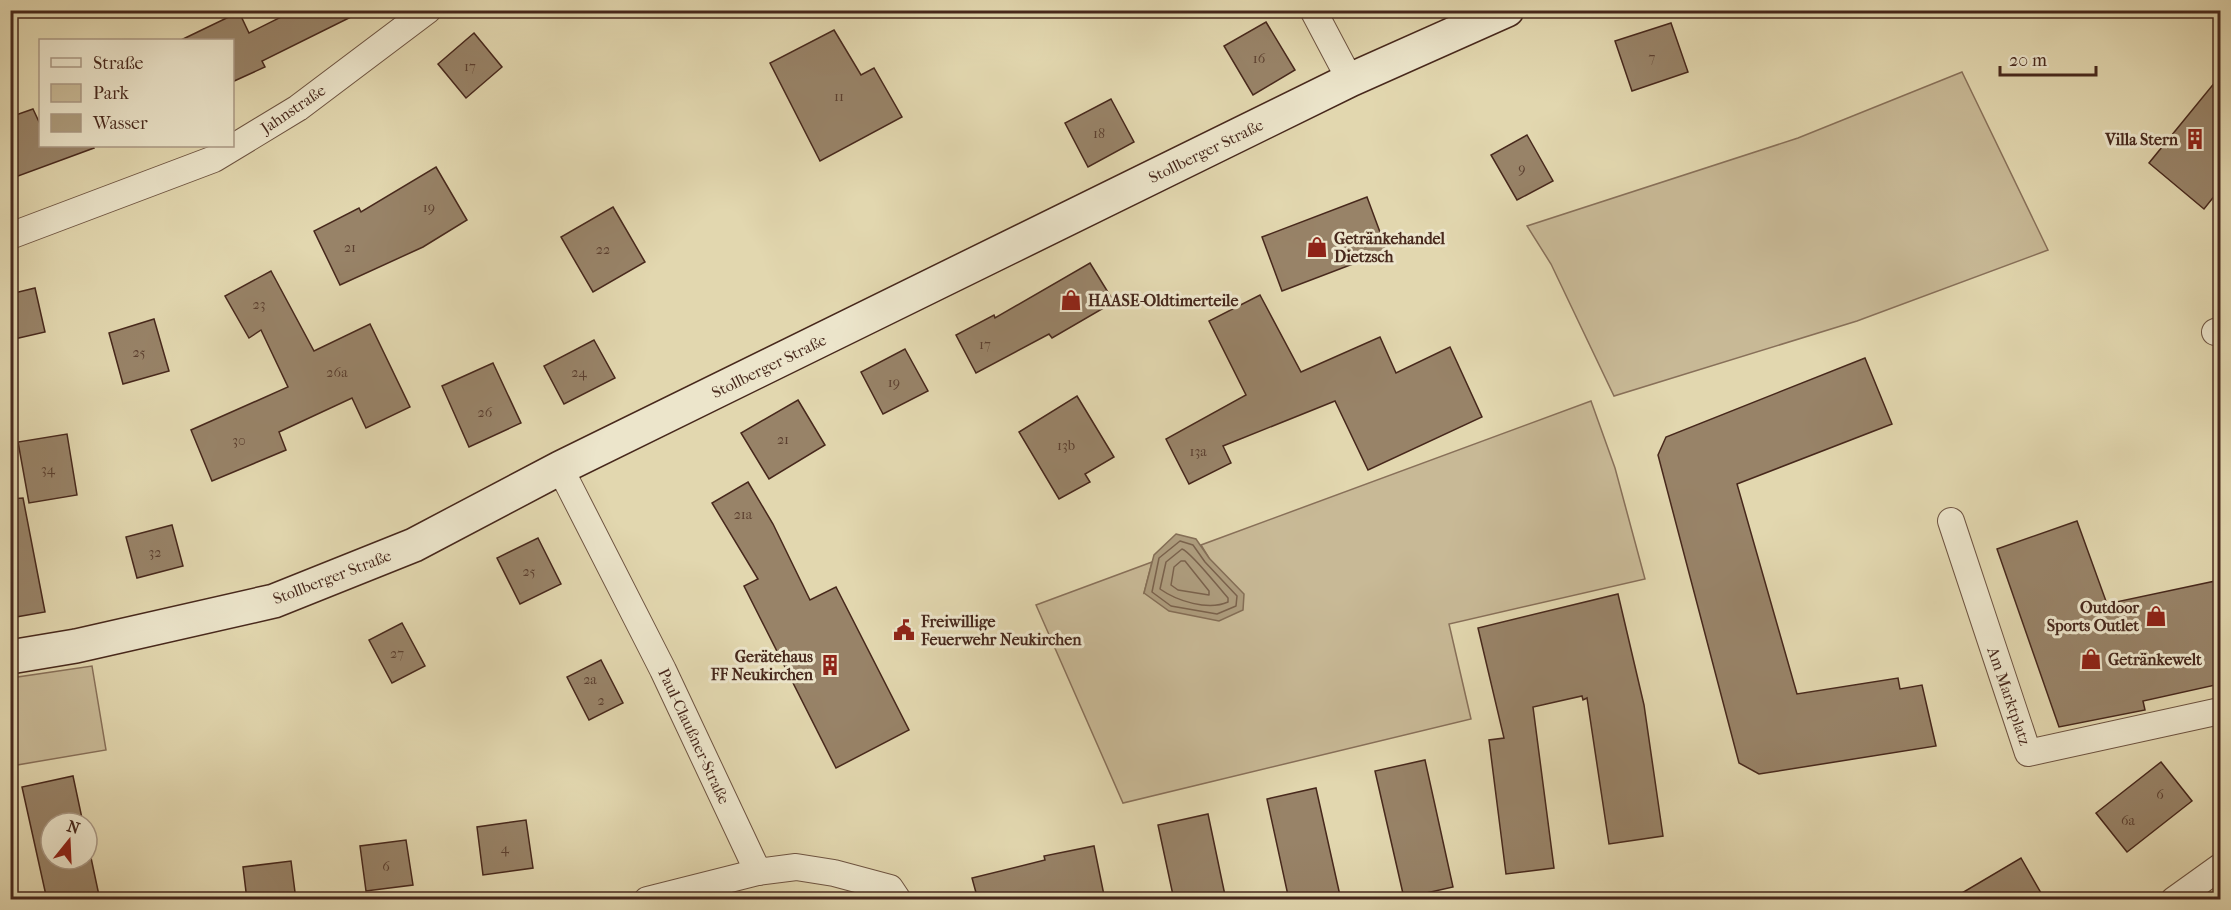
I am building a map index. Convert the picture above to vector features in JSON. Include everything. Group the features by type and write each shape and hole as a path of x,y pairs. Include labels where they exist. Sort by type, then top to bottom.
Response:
{"main road":[{"name":"Stollberger Straße","path":"10,657 76,646 274,601 414,545 560,468 1350,81 1507,10"}],"street":[{"name":"Jahnstraße","path":"234,147 298,108 428,10"},
{"path":"1313,10 1350,81"},
{"name":"Jahnstraße","path":"10,236 214,159 234,147"},
{"name":"Paul-Claußner-Straße","path":"560,468 663,670 758,872"},
{"name":"Am Marktplatz","path":"1951,521 2028,753 2220,711"},
{"path":"648,900 758,872 796,867 834,873 890,888 898,900"},
{"path":"2174,900 2220,867"}],"green space":[{"path":"1962,72 2048,250 1857,321 1614,396 1551,264 1527,226 1798,138"},
{"path":"1591,401 1615,468 1645,579 1449,624 1471,719 1123,803 1036,605 1152,562 1144,593 1209,558 1201,545"},
{"path":"92,666 106,750 11,766 11,678"}],"water":[{"path":"1176,534 1196,539 1209,558 1244,594 1243,610 1219,621 1169,611 1144,593 1154,555"}],"building":[{"path":"295,10 365,10 262,61 265,67 234,81 234,39 183,39 239,12 249,33"},
{"path":"1266,22 1295,70 1253,95 1224,46"},
{"path":"1671,23 1688,72 1632,91 1615,41"},
{"path":"834,30 861,75 874,68 902,117 820,161 770,63"},
{"path":"474,33 502,67 466,98 438,64"},
{"name":"Villa Stern","path":"2220,76 2220,189 2204,209 2149,163"},
{"path":"1111,99 1134,142 1088,167 1065,123"},
{"path":"33,109 39,122 39,147 94,148 10,179 10,117"},
{"path":"1527,135 1553,181 1517,200 1491,155"},
{"path":"436,167 467,220 423,247 340,285 314,231 359,208 361,212"},
{"path":"1367,197 1387,251 1282,291 1262,237"},
{"path":"613,207 645,262 593,292 561,237"},
{"path":"1090,263 1114,302 1052,338 1049,334 976,373 956,335 994,315 995,318"},
{"path":"271,271 314,351 370,324 410,407 366,428 352,398 279,432 286,450 212,481 191,430 288,387 261,330 249,338 225,296"},
{"path":"35,288 45,332 10,340 10,294"},
{"path":"1260,295 1301,372 1380,337 1396,373 1450,347 1482,417 1368,470 1335,401 1223,446 1231,463 1189,484 1166,439 1246,395 1209,321"},
{"path":"154,319 169,371 123,384 109,333"},
{"path":"594,340 615,378 564,404 544,366"},
{"path":"905,349 928,391 883,414 861,372"},
{"path":"1865,358 1892,424 1737,484 1797,694 1898,678 1900,689 1922,685 1936,746 1759,774 1739,763 1658,455 1666,437"},
{"path":"493,363 521,423 469,447 442,386"},
{"path":"1077,396 1114,457 1085,474 1090,482 1059,499 1019,432"},
{"path":"798,400 825,445 769,479 741,433"},
{"path":"67,434 77,495 29,503 18,442"},
{"name":"Gerätehaus FF Neukirchen","path":"748,482 773,524 810,600 836,587 909,730 836,768 744,586 758,579 712,503"},
{"path":"23,498 45,612 10,618 10,499"},
{"path":"2077,521 2107,604 2220,580 2220,684 2143,701 2145,710 2059,727 1997,549"},
{"path":"172,525 183,566 137,578 126,537"},
{"path":"538,538 561,584 520,604 497,558"},
{"path":"1618,594 1644,705 1663,836 1609,844 1587,698 1583,700 1582,696 1533,707 1554,868 1506,874 1489,740 1504,738 1478,628"},
{"path":"402,623 425,666 392,683 369,640"},
{"path":"601,660 623,703 589,720 567,677"},
{"path":"1425,760 1453,887 1404,898 1375,771"},
{"path":"2161,762 2192,801 2127,852 2096,813"},
{"path":"73,776 80,811 39,811 39,864 22,787"},
{"path":"1316,788 1341,900 1289,900 1267,799"},
{"path":"1208,814 1226,900 1174,900 1158,825"},
{"path":"526,820 533,868 483,875 477,827"},
{"path":"406,840 413,885 366,891 360,846"},
{"path":"1094,846 1105,900 978,900 972,878 1045,860 1044,856"},
{"path":"2021,858 2045,900 1950,900"},
{"path":"291,861 296,900 247,900 243,867"},
{"path":"41,871 94,871 100,900 47,900"}],"place":[{"name":"Villa Stern","path":"2195,139"},
{"name":"Getränkehandel Dietzsch","path":"1317,247"},
{"name":"HAASE-Oldtimerteile","path":"1071,300"},
{"name":"Outdoor Sports Outlet","path":"2156,616"},
{"name":"Freiwillige Feuerwehr Neukirchen","path":"904,630"},
{"name":"Getränkewelt","path":"2091,659"},
{"name":"Gerätehaus FF Neukirchen","path":"830,665"}]}
